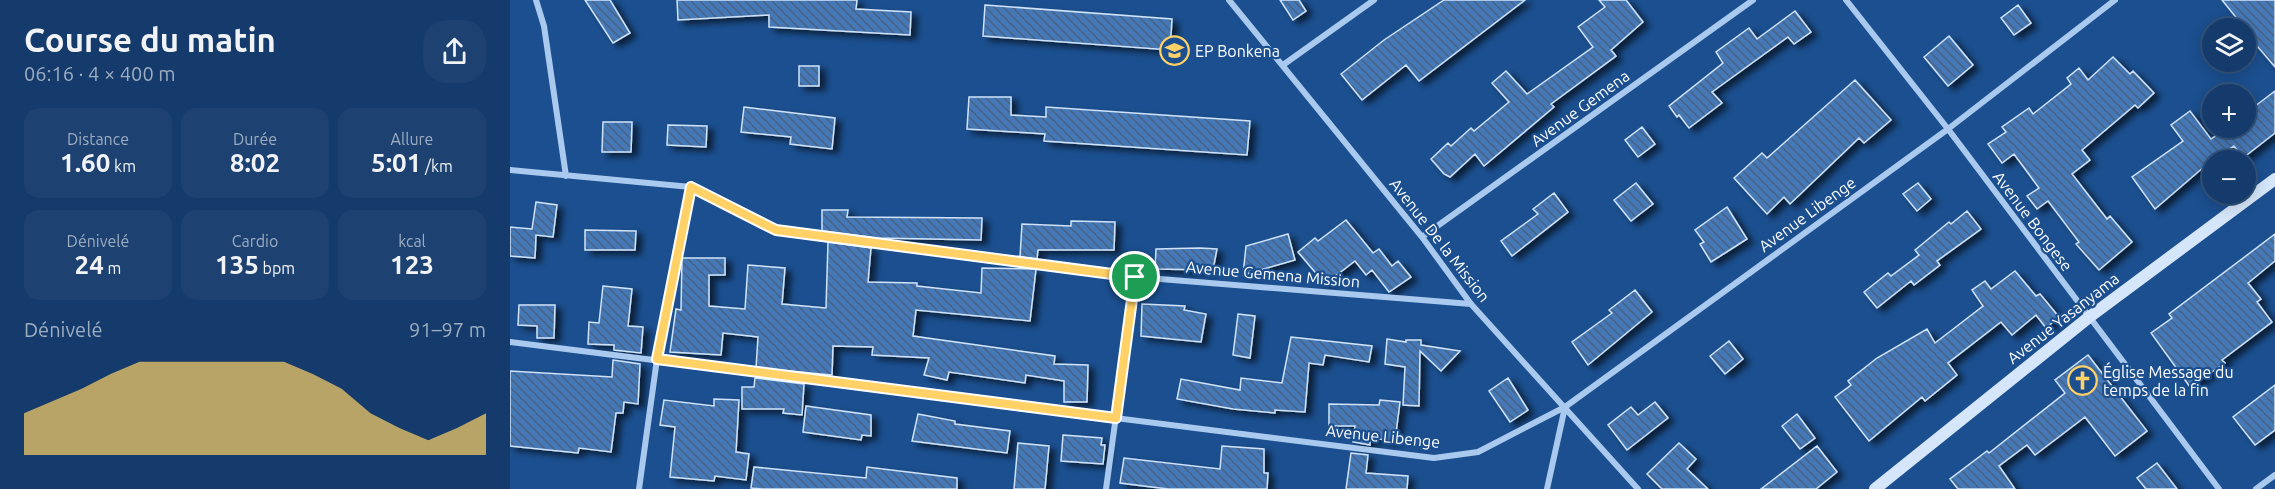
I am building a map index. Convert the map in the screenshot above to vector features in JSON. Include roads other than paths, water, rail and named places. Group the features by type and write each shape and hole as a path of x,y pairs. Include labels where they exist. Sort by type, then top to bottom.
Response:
{"street":[{"path":"536,0 544,26 566,176"},
{"name":"Avenue De la Mission","path":"1229,0 1422,237 1471,304 1638,489"},
{"path":"1282,65 1374,0"},
{"name":"Avenue Gemena","path":"1422,237 1753,0"},
{"name":"Avenue Bongese","path":"1846,0 1948,129 2088,318 2219,489"},
{"name":"Avenue Libenge","path":"510,342 1434,458 1478,452 1565,406 1948,129 2115,0"},
{"name":"Avenue Gemena Mission","path":"510,170 691,187 776,230 1135,277 1471,304"},
{"name":"Avenue Yasanyama","path":"1875,489 2088,318 2275,179"},
{"path":"639,489 657,359 691,187"},
{"path":"1106,489 1135,277"},
{"path":"1547,489 1565,406"},
{"path":"2256,489 2275,475"}],"place":[{"name":"EP Bonkena","path":"1174,51"},
{"name":"Église Message du temps de la fin","path":"2082,381"}]}
